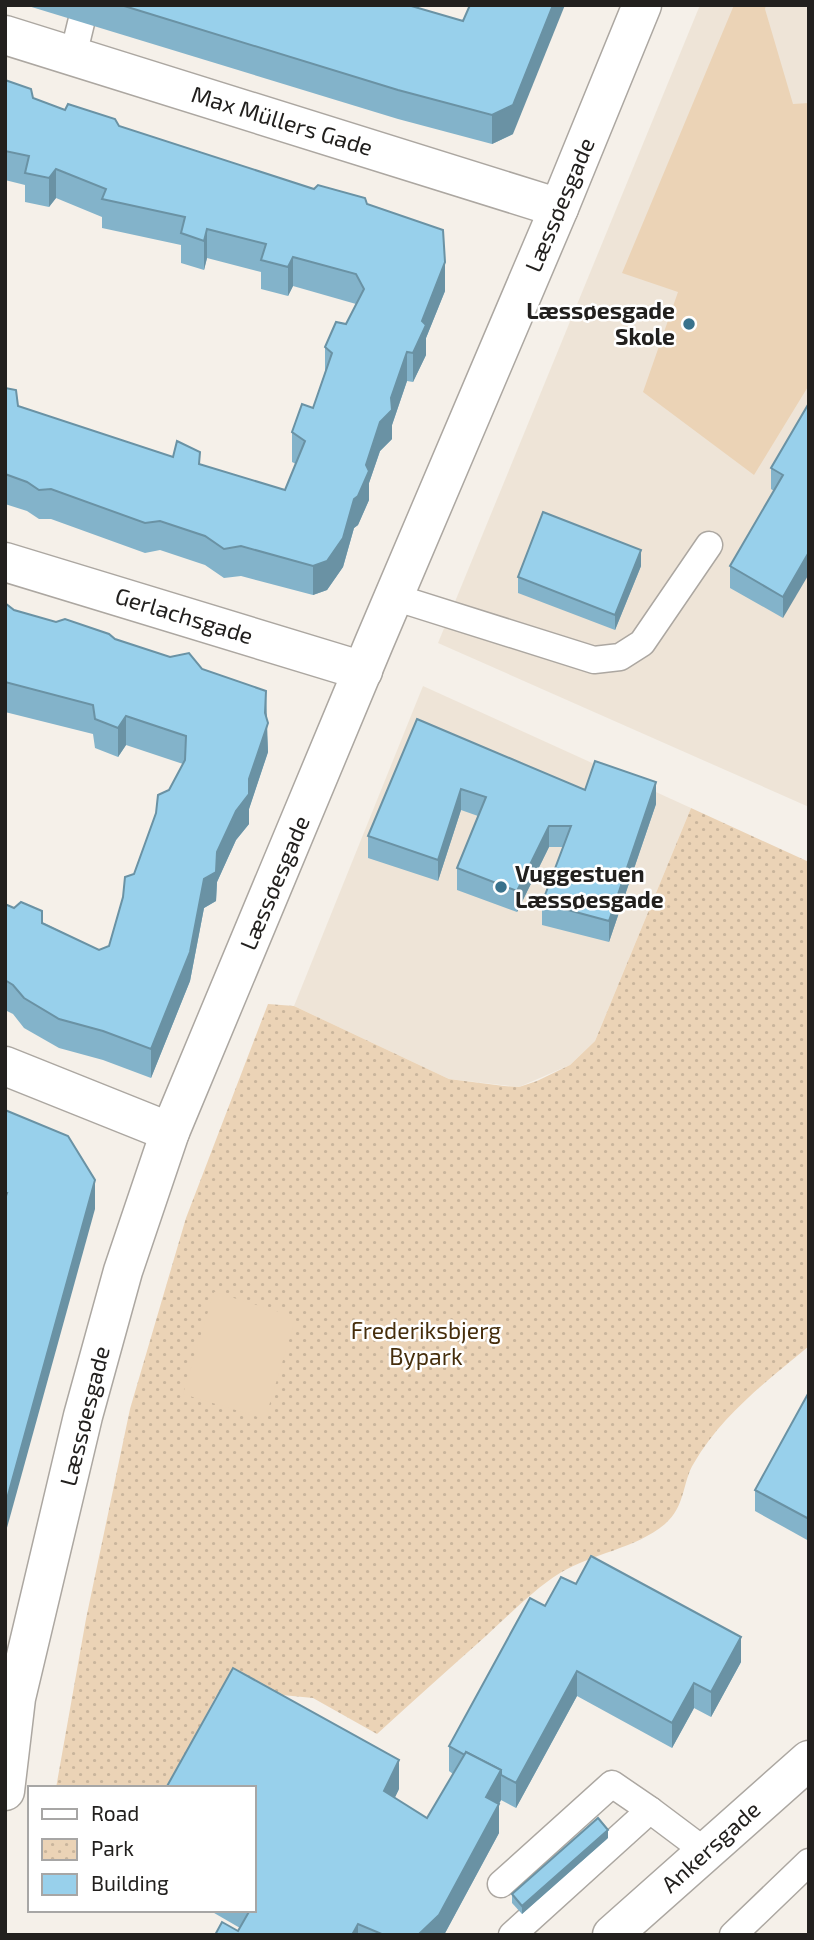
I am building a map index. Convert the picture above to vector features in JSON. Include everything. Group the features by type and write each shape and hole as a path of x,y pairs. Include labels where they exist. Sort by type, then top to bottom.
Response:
{"street":[{"name":"Læssøesgade","path":"5,1791 11,1695 123,1271 170,1132 642,5"},
{"name":"Max Müllers Gade","path":"5,35 77,39 559,208"},
{"name":"Gerlachsgade","path":"5,562 363,671"},
{"path":"5,1066 170,1132"},
{"name":"Ankersgade","path":"612,1935 806,1768"}],"lane":[{"path":"394,597 594,660 620,657 642,643 709,545"},
{"path":"501,1884 612,1784 706,1852"},
{"path":"512,1935 650,1810"},
{"path":"733,1935 809,1862"}],"shaded area":[{"name":"Læssøesgade Skole","path":"700,5 809,5 809,807 438,643"},
{"name":"Vuggestuen Læssøesgade","path":"423,686 691,808 595,1041 570,1065 519,1087 449,1079 294,1006"}],"green space":[{"path":"734,5 766,5 793,104 809,103 809,385 754,475 643,392 678,292 622,273"},
{"name":"Frederiksbjerg Bypark","path":"691,808 809,862 809,1346 746,1400 718,1429 690,1470 677,1510 665,1524 641,1539 586,1560 550,1580 522,1602 377,1734 313,1698 242,1691 216,1696 168,1786 56,1786 86,1619 130,1409 186,1218 268,1004 294,1006 449,1079 504,1086 519,1087 570,1065 595,1041"},
{"path":"214,1292 296,1317 265,1419 183,1394"}],"building":[{"path":"121,5 408,5 463,21 470,5 553,5 513,105 492,115 398,90"},
{"path":"5,80 31,89 33,98 65,110 68,104 115,119 119,126 314,189 318,185 365,198 367,204 443,230 445,262 422,321 426,325 413,353 407,352 391,398 392,410 380,422 366,465 369,471 358,496 354,499 343,538 327,561 313,566 241,546 224,549 205,536 160,521 145,523 51,489 39,490 27,482 5,474 5,388 16,390 18,406 173,457 177,441 200,452 199,464 285,490 305,441 292,432 302,404 313,408 332,353 325,347 336,322 346,324 364,289 356,274 293,257 288,267 261,260 266,244 207,229 204,241 181,233 185,217 102,199 106,189 56,169 49,178 25,173 29,156 5,151"},
{"path":"809,403 809,552 783,597 730,566 783,475 771,468"},
{"path":"543,512 641,550 615,615 518,577"},
{"path":"5,603 14,610 56,622 65,619 170,657 189,653 202,669 266,691 265,713 268,723 249,779 249,794 236,811 217,852 216,872 204,879 190,952 151,1049 103,1031 59,1019 24,998 5,980 5,904 14,908 21,902 42,911 42,923 99,950 109,946 123,897 125,877 134,874 156,813 158,795 169,790 185,760 186,736 126,716 118,728 95,719 93,705 5,682"},
{"path":"417,719 585,790 595,761 656,782 609,921 542,903 571,826 549,826 517,891 457,868 486,797 461,789 438,860 368,836"},
{"path":"5,1110 68,1136 95,1180 5,1506 7,1193"},
{"path":"809,1392 809,1519 755,1490"},
{"path":"591,1556 741,1637 711,1692 694,1683 672,1723 577,1671 516,1783 501,1775 501,1770 449,1746 530,1598 545,1606 561,1577 576,1584"},
{"path":"233,1668 399,1760 384,1791 427,1818 466,1752 501,1770 486,1797 499,1804 439,1915 418,1935 384,1935 358,1924 352,1935 215,1935 222,1922 238,1931 249,1912 256,1912 256,1786 167,1786"},
{"path":"598,1818 608,1830 522,1906 512,1894"}],"place":[{"name":"Læssøesgade Skole","path":"689,324"},
{"name":"Vuggestuen Læssøesgade","path":"501,887"}]}
